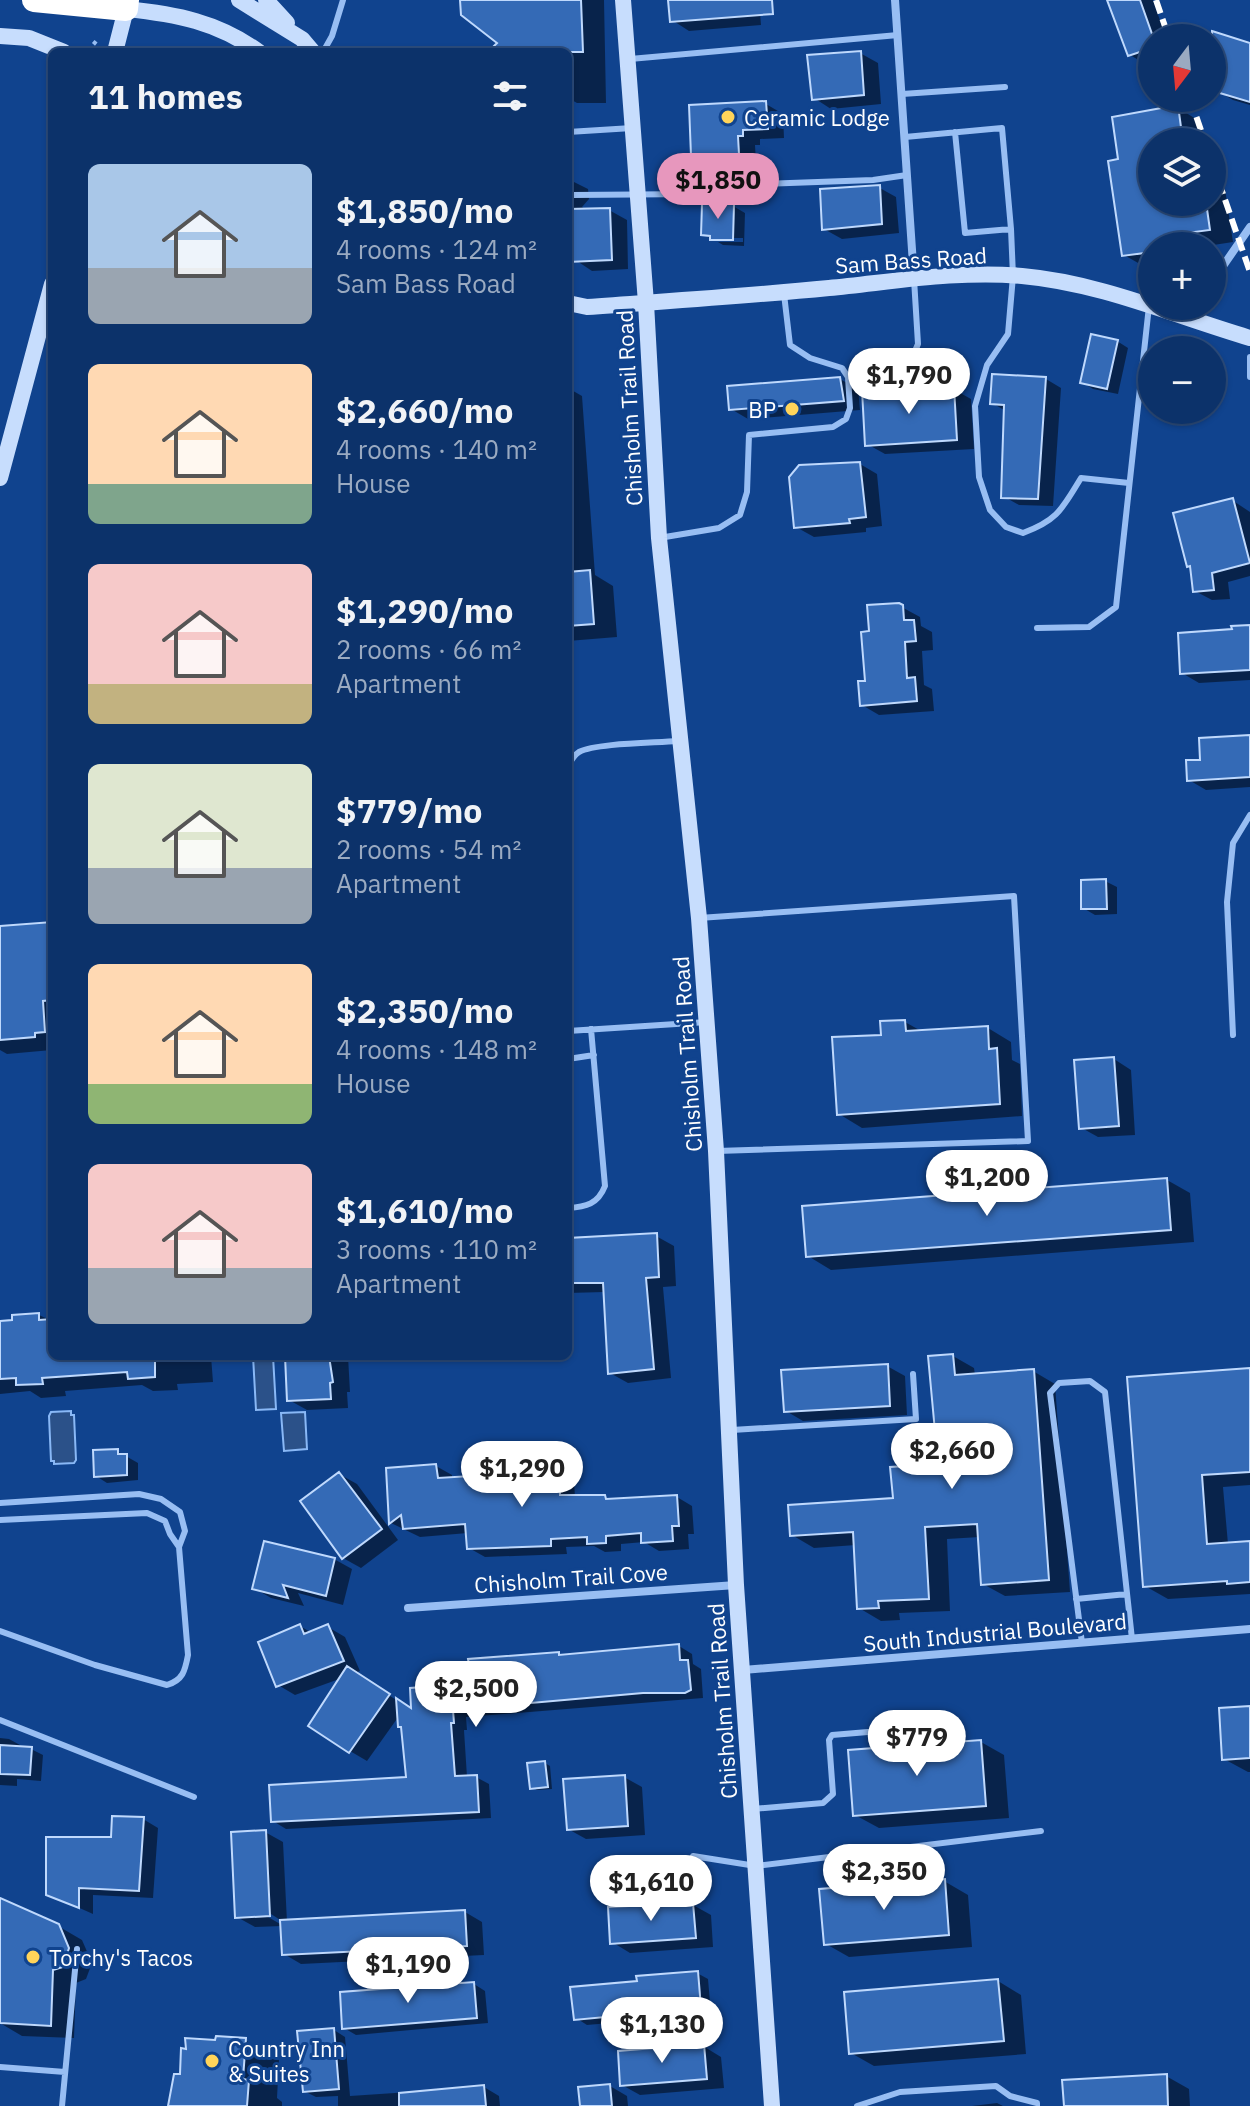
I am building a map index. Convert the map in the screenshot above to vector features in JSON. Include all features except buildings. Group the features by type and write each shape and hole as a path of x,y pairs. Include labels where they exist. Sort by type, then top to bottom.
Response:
{"highway":[{"path":"34,0 126,4"}],"street":[{"path":"239,0 307,45"},
{"path":"266,0 307,45"},
{"name":"Chisholm Trail Road","path":"623,0 635,194 646,303 659,538 707,1022 736,1585 772,2106"},
{"path":"895,0 914,279"},
{"path":"116,48 126,4 198,20 223,30 252,48"},
{"path":"0,36 29,38 54,48"},
{"path":"1226,262 1250,227"},
{"name":"Sam Bass Road","path":"572,304 587,307 914,279 1013,276 1061,281 1138,302"},
{"path":"0,478 48,299"},
{"name":"Sam Bass Road","path":"1200,320 1250,338"},
{"name":"Chisholm Trail Cove","path":"408,1608 736,1585"},
{"name":"South Industrial Boulevard","path":"743,1670 1250,1629"}],"lane":[{"path":"325,48 343,0"},
{"path":"627,60 898,35"},
{"path":"902,94 1005,87"},
{"path":"572,132 632,128"},
{"path":"905,137 1002,128 1013,276 1008,334 987,365 975,406 979,477 990,510 1006,527 1023,533 1047,524 1061,510 1081,478 1129,483"},
{"path":"955,132 965,233 1011,229"},
{"path":"572,195 697,194 759,184 873,180 907,175"},
{"path":"859,358 909,355 915,351 918,344 914,279"},
{"path":"659,538 719,528 740,515 747,492 749,435 833,427 846,419 850,408 848,377 842,368 810,358 790,345 784,292"},
{"path":"1037,628 1089,627 1116,607 1147,320"},
{"path":"1250,357 1250,377"},
{"path":"572,759 579,752 594,748 680,740"},
{"path":"1233,1035 1227,902 1233,843 1250,815"},
{"path":"699,918 1014,896 1028,1141 716,1151"},
{"path":"572,1031 707,1022"},
{"path":"572,1208 585,1207 596,1201 605,1186 591,1029"},
{"path":"572,1058 594,1055"},
{"path":"727,1431 916,1419 913,1374"},
{"path":"1082,1643 1050,1393 1059,1383 1090,1381 1105,1392 1132,1639"},
{"path":"0,1503 139,1494 161,1499 180,1512 185,1531 179,1547 188,1655 185,1671 178,1681 167,1685 95,1665 0,1631"},
{"path":"0,1520 147,1513 165,1521 179,1547"},
{"path":"1076,1599 1127,1594"},
{"path":"0,1720 194,1797"},
{"path":"752,1809 823,1803 831,1799 829,1740 832,1735 916,1728"},
{"path":"693,1856 756,1866 1041,1831"},
{"path":"62,2106 77,1949"},
{"path":"0,2067 65,2072"},
{"path":"857,2106 900,2092 996,2086 1010,2096 1037,2103 1037,2106"}],"path":[{"path":"90,48 99,38"}],"water":[{"path":"253,1360 273,1360 276,1409 256,1410"},
{"path":"71,1411 74,1415 76,1460 74,1463 54,1464 51,1461 49,1416 51,1412"},
{"path":"305,1412 307,1449 284,1451 281,1413"}],"railway":[{"path":"1156,0 1164,24"},
{"path":"1195,112 1200,128"},
{"path":"1226,203 1250,272"}],"place":[{"name":"Ceramic Lodge","path":"728,117"},
{"name":"BP","path":"792,409"},
{"name":"Torchy's Tacos","path":"33,1957"},
{"name":"Country Inn & Suites","path":"212,2061"}]}
